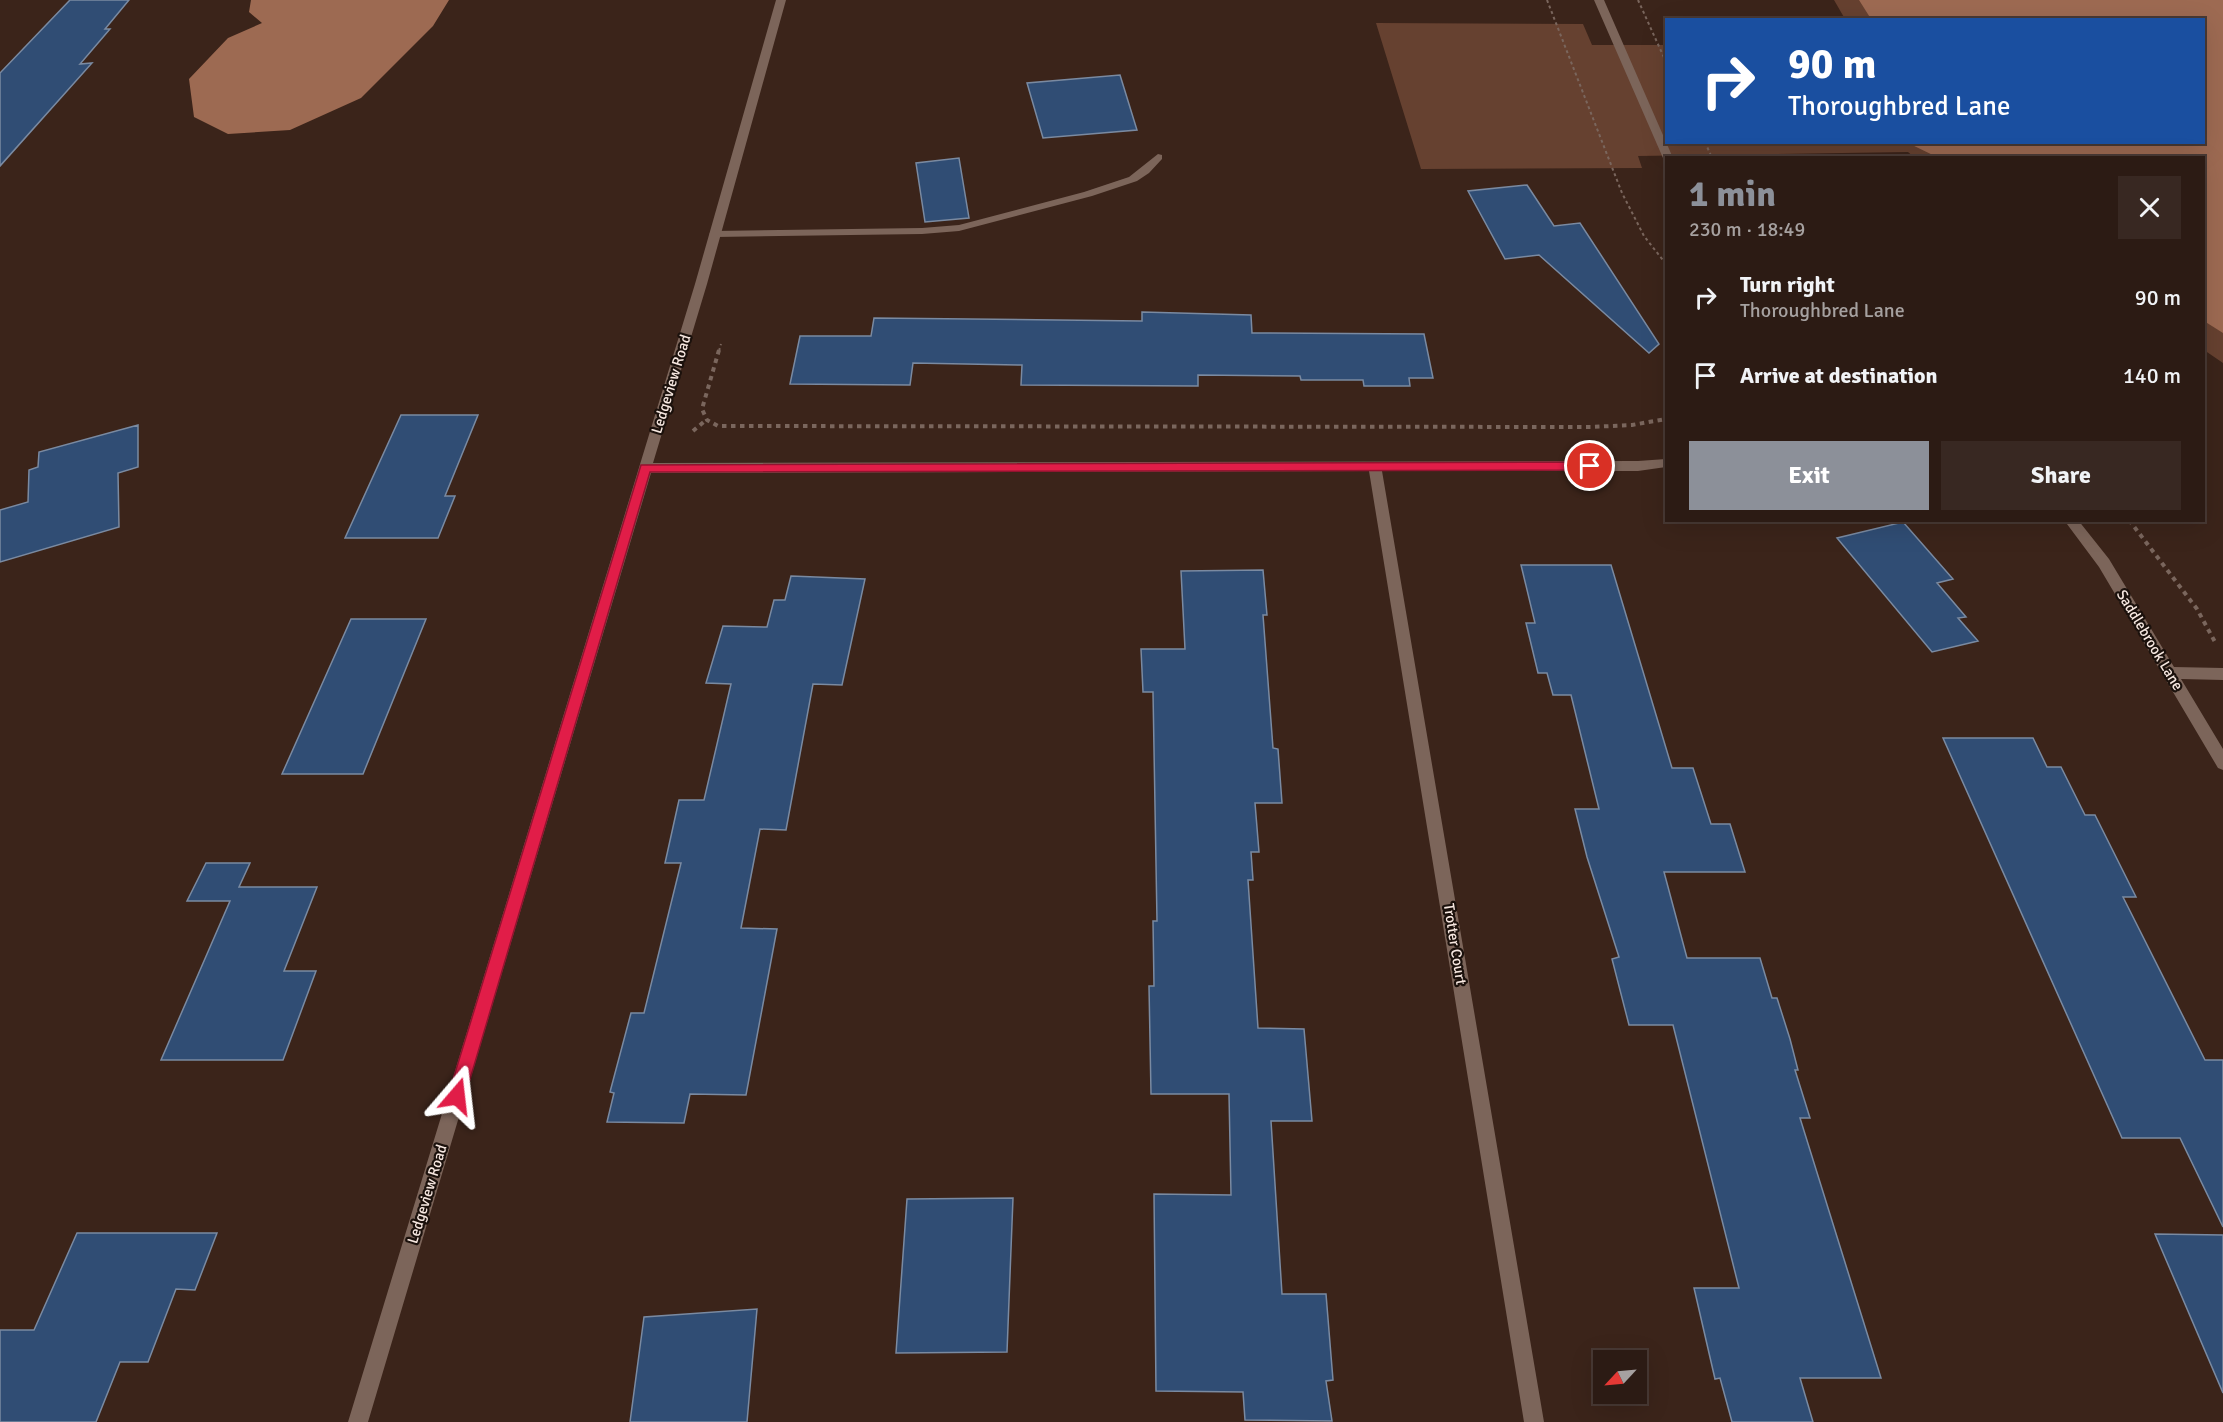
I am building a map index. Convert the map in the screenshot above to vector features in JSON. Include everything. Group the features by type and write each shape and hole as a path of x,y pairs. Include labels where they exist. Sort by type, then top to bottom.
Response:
{"street":[{"name":"Ledgeview Road","path":"358,1422 715,234 781,0"},
{"path":"1599,0 1667,156"},
{"path":"715,234 922,231 959,228 1088,194 1133,179 1145,171 1158,157"},
{"path":"645,468 1638,466 1665,463"},
{"name":"Trotter Court","path":"1376,467 1534,1422"},
{"name":"Saddlebrook Lane","path":"2072,522 2104,563 2223,763"},
{"path":"2170,673 2223,674"}],"path":[{"path":"1547,0 1622,193 1644,236 1665,263"},
{"path":"1638,0 1665,60"},
{"path":"721,343 702,409 702,416 717,426 1579,428 1632,425 1665,419"},
{"path":"2131,522 2197,609 2218,646"}],"shaded area":[{"path":"251,0 449,0 433,26 361,98 290,130 228,134 194,117 189,79 228,38 262,23 249,12"},
{"path":"1834,0 2223,0 2223,363 2205,351 2205,156 1913,156 1908,152 1638,156 1642,168 1421,169 1376,23 1583,24 1592,45 1665,45 1665,144 2205,144 2205,18 1844,18"},
{"path":"1859,0 2223,0 2223,333 2205,322 2205,156 1935,156 1910,144 2205,144 2205,18 1870,18"}],"building":[{"path":"70,0 129,0 105,29 110,29 80,64 92,63 0,166 0,73"},
{"path":"1120,75 1137,130 1043,138 1027,83"},
{"path":"959,158 969,218 925,222 916,163"},
{"path":"1527,185 1554,226 1580,223 1659,344 1649,353 1539,255 1505,259 1468,191"},
{"path":"1142,312 1251,315 1252,333 1424,334 1433,378 1409,378 1410,386 1364,386 1363,380 1301,380 1300,376 1198,375 1198,386 1021,385 1022,365 913,363 910,385 790,384 800,336 871,336 874,318 1142,321"},
{"path":"401,415 478,415 445,496 455,496 438,538 345,538"},
{"path":"138,425 138,467 118,473 119,527 0,562 0,510 28,502 29,470 38,467 39,452"},
{"path":"1903,522 1953,579 1937,583 1966,617 1958,618 1978,641 1932,652 1837,538"},
{"path":"1521,565 1611,565 1672,768 1693,768 1711,824 1730,824 1745,872 1664,872 1687,958 1760,958 1772,998 1777,998 1790,1039 1798,1070 1795,1070 1810,1118 1800,1118 1881,1378 1800,1378 1813,1422 1732,1422 1720,1378 1715,1379 1694,1288 1739,1288 1673,1025 1629,1025 1612,959 1619,957 1587,857 1575,809 1599,809 1571,695 1553,695 1547,673 1538,673 1526,623 1535,623"},
{"path":"1263,570 1267,615 1263,615 1273,748 1278,749 1282,803 1255,803 1259,852 1251,852 1253,880 1248,880 1258,1028 1304,1029 1312,1121 1271,1121 1282,1294 1326,1294 1333,1380 1326,1381 1332,1421 1245,1420 1243,1392 1156,1391 1154,1194 1231,1195 1229,1094 1151,1094 1149,986 1154,986 1153,921 1157,921 1153,692 1143,692 1141,649 1185,649 1181,571"},
{"path":"791,576 865,579 842,685 813,684 786,830 760,829 741,928 777,929 746,1095 690,1094 684,1123 607,1122 614,1093 610,1092 631,1013 644,1013 681,863 665,863 679,800 704,800 731,684 706,683 723,626 767,627 774,600 785,600"},
{"path":"351,619 426,619 363,774 282,774"},
{"path":"1943,738 2033,738 2047,767 2061,767 2085,815 2095,815 2136,897 2123,897 2205,1060 2223,1060 2223,1227 2180,1138 2122,1138"},
{"path":"206,863 250,863 239,887 317,887 284,971 316,971 283,1060 161,1060 230,901 187,901"},
{"path":"1013,1198 1007,1352 896,1353 907,1199"},
{"path":"77,1233 217,1233 195,1290 176,1289 148,1362 120,1362 96,1422 0,1422 0,1330 34,1330"},
{"path":"2155,1234 2223,1235 2223,1393"},
{"path":"757,1309 747,1422 630,1422 644,1317"}],"route":[{"path":"457,1096 645,468 1590,466"}]}
